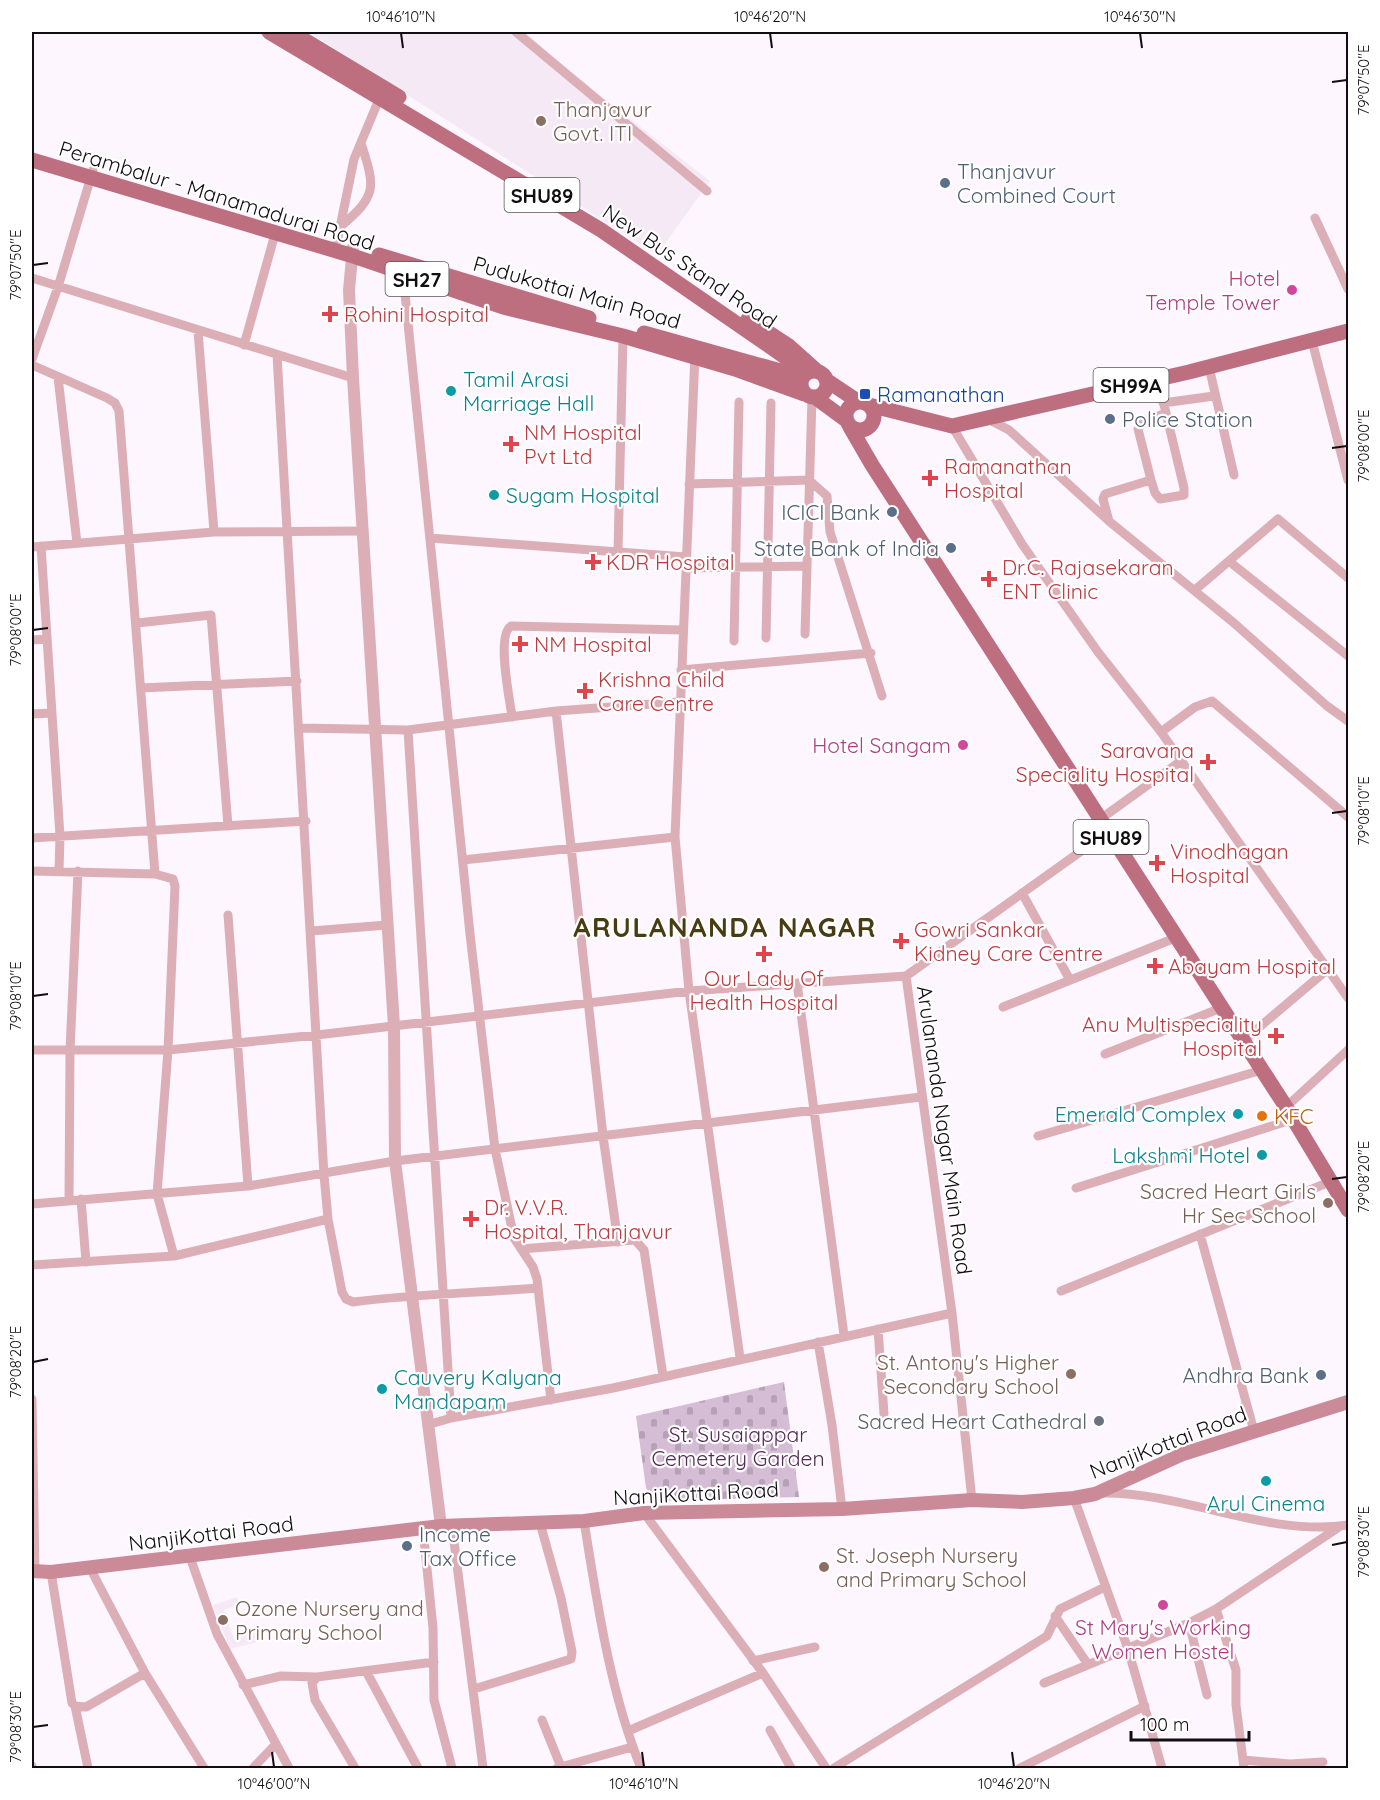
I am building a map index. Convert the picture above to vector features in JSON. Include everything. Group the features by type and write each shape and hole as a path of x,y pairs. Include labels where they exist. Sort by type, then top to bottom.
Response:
{"main road":[{"name":"New Bus Stand Road","path":"269,32 601,230 784,357 802,377"},
{"name":"New Bus Stand Road","path":"291,32 609,225 789,346 821,375"},
{"name":"Pudukottai Main Road","path":"32,151 91,174 222,213 337,242 351,251 505,301 695,353 802,377"},
{"name":"Perambalur - Manamadurai Road","path":"32,160 91,174"},
{"name":"Perambalur - Manamadurai Road","path":"222,213 275,234 351,251 403,274 623,336 695,353 811,396"},
{"name":"SH99A","path":"864,403 952,426 1158,379 1348,331"},
{"path":"808,372 821,375 826,389 811,396 800,386 802,377 808,372"},
{"name":"SHU89","path":"821,375 864,403 873,412 872,465"},
{"name":"SHU89","path":"811,396 848,423 872,465 1053,744 1175,938 1346,1200"},
{"path":"864,403 848,408 848,423 861,430 871,423"},
{"name":"SH99A","path":"871,423 913,416"},
{"name":"NanjiKottai Road","path":"33,1571 51,1572 90,1568 446,1526 584,1521 644,1513 842,1509 972,1500 1022,1502 1074,1498 1095,1494 1184,1454 1348,1402"}],"street":[{"path":"516,32 707,192"},
{"path":"337,242 354,159 380,97"},
{"path":"341,226 364,207 372,185 361,143"},
{"path":"32,359 58,287 91,174"},
{"path":"1315,218 1348,289"},
{"path":"244,345 275,234"},
{"path":"351,251 353,378 394,1026 395,1161 428,1425 474,1689 483,1768"},
{"path":"403,274 479,1015 495,1149 508,1219 521,1249 533,1267 538,1288 551,1400"},
{"path":"32,278 353,378"},
{"path":"198,331 214,532"},
{"path":"618,552 623,336"},
{"path":"1312,341 1348,480"},
{"path":"695,353 675,837 689,991 740,1358"},
{"path":"277,356 306,821 324,1175 328,1219 342,1292 346,1299 353,1302 411,1295 444,1296 538,1288"},
{"path":"32,365 107,398 115,404 119,411 155,874"},
{"path":"1209,366 1234,475"},
{"path":"58,376 77,543"},
{"path":"1158,379 1165,408 1185,488 1184,495 1160,499 1155,493 1138,429 1143,422 1165,408 1215,396"},
{"path":"805,634 811,396"},
{"path":"734,640 739,402"},
{"path":"766,638 771,403"},
{"path":"988,419 1009,430 1110,522 1195,590 1327,706 1348,721"},
{"path":"952,426 1022,544 1098,652 1161,732 1348,998"},
{"path":"689,484 809,480 827,495 830,532 871,653 882,696"},
{"path":"1110,522 1102,499 1105,494 1151,480"},
{"path":"1195,590 1278,519 1348,578"},
{"path":"59,871 60,836 47,639 36,546 214,532 288,534 362,531"},
{"path":"430,538 686,556"},
{"path":"1230,562 1348,656"},
{"path":"686,568 807,566"},
{"path":"137,623 211,615 228,826"},
{"path":"512,717 505,666 505,633 511,626 683,630"},
{"path":"32,640 47,639"},
{"path":"681,670 871,653"},
{"path":"141,688 297,681"},
{"path":"1161,732 1195,708 1212,701 1348,817"},
{"path":"300,728 408,730 556,711 679,702"},
{"path":"556,711 603,1136 618,1242"},
{"path":"32,714 51,713"},
{"path":"408,730 451,1418"},
{"name":"Arulananda Nagar Main Road","path":"972,1500 952,1313 906,976 1022,893 1181,761"},
{"path":"32,838 306,821"},
{"path":"463,860 572,846 675,837"},
{"path":"32,871 155,874 173,879 175,886 168,1050 157,1194 174,1256"},
{"path":"69,1200 70,1051 78,871"},
{"path":"1022,893 1070,980"},
{"path":"228,915 248,1186"},
{"path":"311,931 387,925"},
{"path":"1003,1007 1175,938"},
{"path":"1243,1041 1328,969"},
{"path":"32,1050 168,1050 237,1041 318,1035 689,991 906,976"},
{"path":"797,983 844,1335"},
{"path":"1105,1054 1221,1008"},
{"path":"1076,1188 1290,1113 1348,1050"},
{"path":"1038,1136 1262,1070"},
{"path":"32,1204 248,1186 324,1175 395,1161 921,1097"},
{"path":"1061,1291 1332,1180"},
{"path":"81,1199 86,1262"},
{"path":"32,1265 174,1256 328,1219"},
{"path":"1200,1234 1254,1431"},
{"path":"521,1249 635,1240 644,1250 663,1376"},
{"path":"428,1425 451,1418 551,1400 952,1313"},
{"path":"878,1329 884,1414"},
{"path":"818,1342 832,1425 842,1509"},
{"path":"32,1399 33,1571"},
{"path":"1095,1494 1124,1493 1229,1512 1282,1526 1344,1526"},
{"path":"1074,1498 1128,1649 1162,1768"},
{"path":"644,1513 763,1674 826,1768"},
{"path":"584,1521 595,1590 632,1747 641,1768"},
{"path":"474,1689 571,1659 572,1652 561,1598 540,1523"},
{"path":"1044,1683 1087,1663 1128,1649 1189,1623 1216,1609 1344,1526"},
{"path":"423,1529 434,1662 434,1700 452,1768"},
{"path":"190,1557 217,1634 289,1768"},
{"path":"90,1568 145,1673 204,1768"},
{"path":"51,1572 72,1703 75,1706 88,1768"},
{"path":"834,1768 1047,1636 1060,1609 1105,1587"},
{"path":"1216,1609 1236,1670 1236,1706 1244,1765 1290,1766 1323,1762"},
{"path":"1055,1616 1087,1663"},
{"path":"1189,1623 1207,1695"},
{"path":"753,1660 816,1647"},
{"path":"243,1684 281,1676 317,1677 434,1662"},
{"path":"366,1671 418,1768"},
{"path":"75,1706 86,1707 145,1673"},
{"path":"628,1731 763,1674"},
{"path":"317,1677 312,1683 315,1700 355,1768"},
{"path":"1020,1768 1145,1706"},
{"path":"542,1720 559,1768 632,1747"},
{"path":"770,1730 791,1768"},
{"path":"254,1768 275,1744"}],"shaded area":[{"name":"Thanjavur Govt. ITI","path":"309,32 525,32 575,76 710,181 657,255"},
{"name":"Ozone Nursery and Primary School","path":"237,1597 240,1604 224,1610 234,1639 258,1630 262,1641 230,1649 213,1605"}],"green space":[{"name":"St. Susaiappar Cemetery Garden","path":"784,1382 799,1497 656,1501 655,1492 649,1492 646,1488 636,1416"}],"place":[{"name":"Thanjavur Govt. ITI","path":"541,121"},
{"name":"Thanjavur Combined Court","path":"945,183"},
{"name":"Hotel Temple Tower","path":"1292,290"},
{"name":"Rohini Hospital","path":"330,314"},
{"name":"Tamil Arasi Marriage Hall","path":"451,391"},
{"name":"Ramanathan","path":"865,394"},
{"name":"Police Station","path":"1110,419"},
{"name":"NM Hospital Pvt Ltd","path":"511,444"},
{"name":"Ramanathan Hospital","path":"930,478"},
{"name":"Sugam Hospital","path":"494,495"},
{"name":"ICICI Bank","path":"892,512"},
{"name":"State Bank of India","path":"951,548"},
{"name":"KDR Hospital","path":"593,562"},
{"name":"Dr.C. Rajasekaran ENT Clinic","path":"989,579"},
{"name":"NM Hospital","path":"520,644"},
{"name":"Krishna Child Care Centre","path":"585,691"},
{"name":"Hotel Sangam","path":"963,745"},
{"name":"Saravana Speciality Hospital","path":"1208,762"},
{"name":"Vinodhagan Hospital","path":"1157,863"},
{"name":"Gowri Sankar Kidney Care Centre","path":"901,941"},
{"name":"Our Lady Of Health Hospital","path":"764,954"},
{"name":"Abayam Hospital","path":"1155,966"},
{"name":"Anu Multispeciality Hospital","path":"1276,1036"},
{"name":"Emerald Complex","path":"1238,1114"},
{"name":"KFC","path":"1262,1116"},
{"name":"Lakshmi Hotel","path":"1262,1155"},
{"name":"Sacred Heart Girls Hr Sec School","path":"1328,1203"},
{"name":"Dr. V.V.R. Hospital, Thanjavur","path":"471,1219"},
{"name":"St. Antony's Higher Secondary School","path":"1071,1374"},
{"name":"Andhra Bank","path":"1321,1375"},
{"name":"Cauvery Kalyana Mandapam","path":"382,1389"},
{"name":"Sacred Heart Cathedral","path":"1099,1421"},
{"name":"Arul Cinema","path":"1266,1481"},
{"name":"Income Tax Office","path":"407,1546"},
{"name":"St. Joseph Nursery and Primary School","path":"824,1567"},
{"name":"St Mary's Working Women Hostel","path":"1163,1605"},
{"name":"Ozone Nursery and Primary School","path":"223,1620"}],"district":[{"name":"ARULANANDA NAGAR","path":"725,927"}]}
